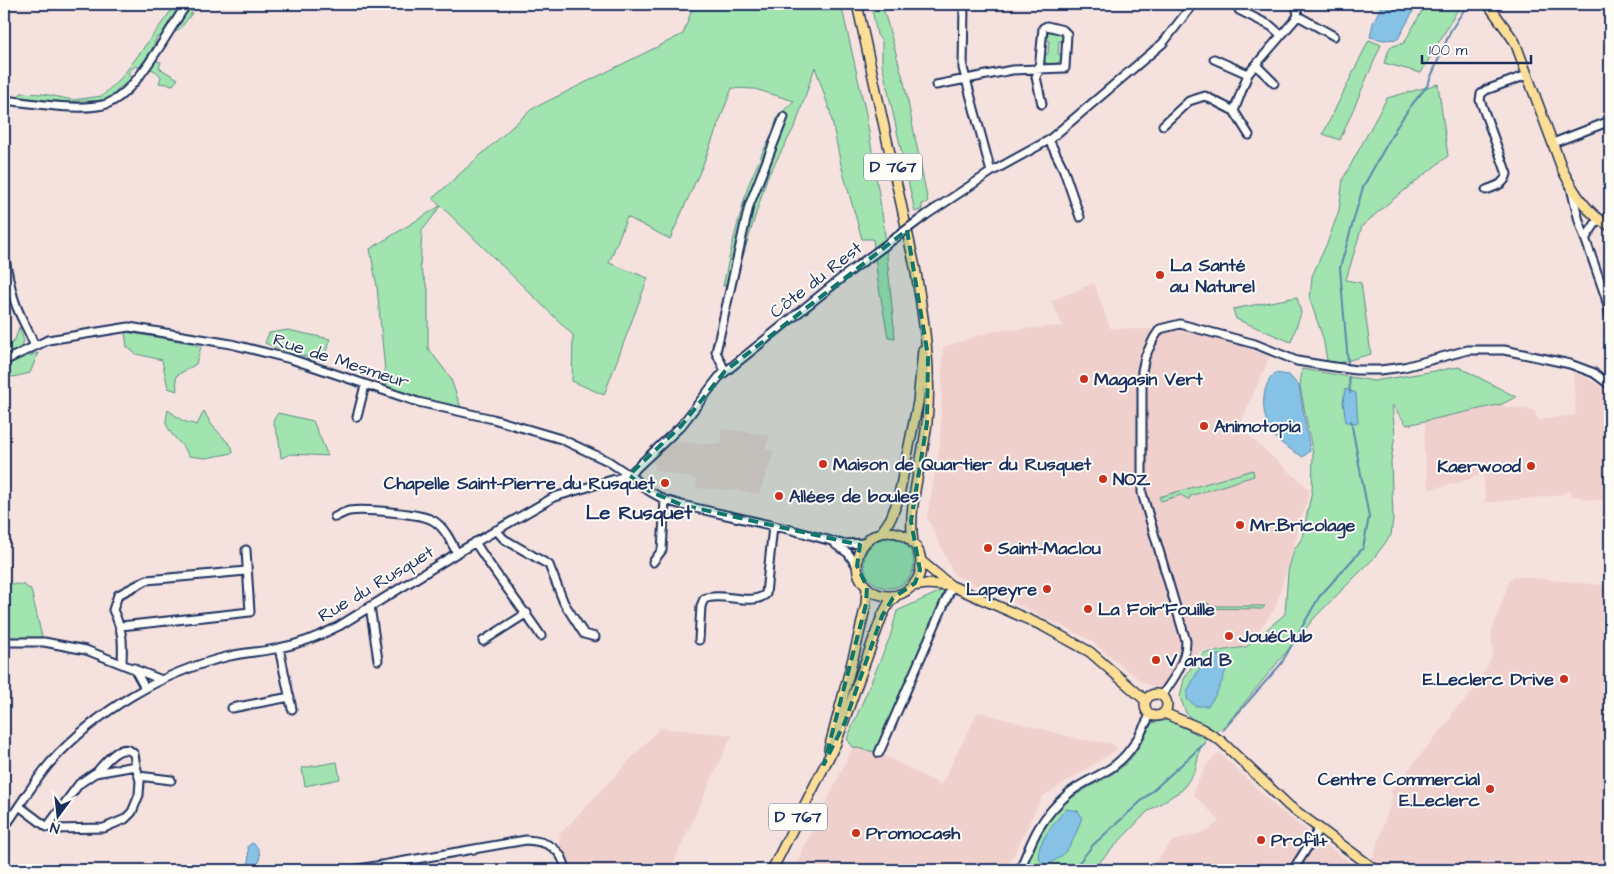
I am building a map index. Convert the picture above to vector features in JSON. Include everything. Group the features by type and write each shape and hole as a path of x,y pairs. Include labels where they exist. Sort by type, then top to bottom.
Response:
{"main road":[{"name":"D 767","path":"857,4 915,267 928,356 928,402 924,441 912,512 911,530 913,543"},
{"path":"1488,4 1515,42 1570,185 1586,207 1610,226"},
{"name":"D 767","path":"881,533 895,509 906,460 920,381 924,330"},
{"path":"912,586 919,575 921,561 917,548 913,543 898,533 881,533 865,543 858,556 857,566 860,577 866,587 881,595 897,595 912,586 927,584 952,586"},
{"path":"921,561 952,586 1043,626 1074,642 1104,663 1146,700"},
{"name":"D 767","path":"824,764 857,643 866,604 866,587"},
{"name":"D 767","path":"772,870 836,743 882,616 889,603 897,595"},
{"path":"1164,713 1167,704 1162,695 1151,694 1146,700 1145,709 1150,715 1157,716 1164,713 1202,729 1221,741 1277,795 1376,870"},
{"path":"1606,870 1610,866"}],"street":[{"path":"4,100 87,106 104,104 113,100 124,93 142,72 161,47 173,24 187,4"},
{"path":"964,4 963,68 992,172"},
{"name":"Côte du Rest","path":"629,475 681,426 719,377 726,371 848,272 926,215 992,172 1048,140 1163,43 1193,4"},
{"path":"1234,111 1248,74 1298,16 1296,4"},
{"path":"1239,10 1271,26 1281,36"},
{"path":"1298,16 1334,36"},
{"path":"936,85 1012,70 1039,70 1065,68 1067,34 1063,30 1047,26 1043,28 1039,70 1036,78 1042,104"},
{"path":"1214,59 1248,74"},
{"path":"1256,65 1274,83"},
{"path":"1486,190 1502,184 1507,174 1480,100 1481,94 1486,90 1528,75"},
{"path":"1163,125 1190,101 1205,96 1234,111 1249,135"},
{"path":"726,371 716,352 741,240 749,206 784,117"},
{"path":"1553,143 1610,121"},
{"path":"1048,140 1063,168 1080,217"},
{"path":"1570,185 1579,221 1605,294 1610,315"},
{"path":"1585,239 1599,218"},
{"path":"4,256 14,299 20,316 29,330 34,346"},
{"path":"1162,695 1173,682 1183,658 1186,641 1142,493 1142,371 1145,357 1160,330 1180,324 1255,344 1298,361 1356,370 1404,367 1468,350 1504,350 1570,364 1594,374 1610,385"},
{"name":"Rue de Mesmeur","path":"4,361 48,340 129,327 260,351 291,359 418,402 493,419 560,439 608,461 649,491 665,500 829,541"},
{"path":"357,417 365,385"},
{"name":"Rue du Rusquet","path":"4,828 49,765 69,744 89,727 145,688 230,656 301,643 323,634 554,496 629,475"},
{"path":"653,562 662,550 665,500"},
{"path":"335,517 346,511 362,510 422,517 432,520 441,526 457,553"},
{"path":"699,640 701,606 704,599 712,597 756,599 766,594 773,526"},
{"path":"496,530 504,539 549,565 564,604 584,634 595,637"},
{"path":"829,541 842,544 865,543"},
{"path":"829,541 848,553 857,566"},
{"path":"475,542 499,579 526,613 541,636"},
{"path":"121,626 250,612 246,550"},
{"path":"122,663 121,626 113,610 118,595 148,580 246,571"},
{"path":"879,753 952,586"},
{"path":"370,606 378,660"},
{"path":"483,641 526,613"},
{"path":"4,642 65,645 86,650 162,680"},
{"path":"279,648 292,709"},
{"path":"134,668 145,688"},
{"path":"232,708 290,698"},
{"path":"1020,870 1034,833 1051,811 1071,791 1115,765 1136,742 1150,715"},
{"path":"19,806 47,827 54,829 104,828 125,819 132,812 139,795 139,776 134,754 129,749 120,750 104,763 95,773 79,784 47,827"},
{"path":"95,773 136,766"},
{"path":"139,776 172,780"},
{"path":"1293,870 1320,829"},
{"path":"354,870 526,840 543,841 551,846 560,854 566,870"}],"highlighted area":[{"path":"907,230 928,356 927,423 911,521 920,570 915,583 893,598 882,616 845,722 824,764 866,604 867,587 857,566 860,545 682,505 649,491 629,475 681,426 725,371"}],"shaded area":[{"path":"1094,283 1110,328 1192,331 1270,356 1239,427 1310,490 1275,609 1246,647 1200,651 1166,693 1142,682 1090,640 954,575 927,517 940,444 943,347 994,331 1063,326 1051,301"},
{"path":"1573,372 1610,392 1610,499 1589,500 1572,496 1570,491 1560,495 1484,503 1486,498 1484,476 1481,475 1458,483 1429,489 1424,450 1425,421 1501,404 1507,407 1534,410 1538,420 1576,415"},
{"path":"721,429 769,435 766,449 774,452 759,494 737,490 697,488 696,479 655,470 655,465 651,461 671,441 722,444"},
{"path":"1514,576 1610,586 1610,852 1593,870 1391,870 1385,865 1380,870 1363,870 1374,855 1393,795 1390,792 1451,718 1451,713 1474,690 1490,661 1493,652 1491,634 1510,579"},
{"path":"978,712 1079,739 1110,743 1118,749 1042,797 1006,870 793,870 853,747 879,753 941,785"},
{"path":"660,728 732,735 670,870 563,870 559,835"},
{"path":"1219,752 1277,808 1360,870 1148,870 1173,841 1210,830 1219,820 1194,795 1195,787 1208,763"}],"green space":[{"path":"176,4 189,4 192,13 174,33 157,37 148,59 161,62 159,68 178,79 173,85 159,83 161,77 153,70 135,66 128,73 131,79 106,100 66,102 19,97 21,93 43,94 73,100 102,96 122,77"},
{"path":"694,4 841,4 866,114 884,226 895,338 888,337 878,282 873,239 862,239 841,165 830,111 815,67 796,124 767,178 734,285 723,286 748,186 770,139 778,116 794,101 755,89 732,88 702,167 670,239 627,217 609,263 648,278 604,395 572,381 573,335 441,206 422,231 420,267 428,289 428,348 450,377 463,413 387,392 377,287 370,249 440,206 433,198 532,109 683,34"},
{"path":"871,4 882,4 904,82 928,202 922,204 922,209 915,212 882,64 882,41 877,35"},
{"path":"1426,4 1461,4 1421,73 1384,63 1390,47 1404,43"},
{"path":"1053,30 1060,32 1064,41 1059,41 1058,54 1063,55 1062,59 1055,65 1046,63 1042,54 1048,54 1049,40 1043,39 1046,34"},
{"path":"1369,40 1381,45 1340,140 1323,134"},
{"path":"1438,84 1448,156 1362,226 1346,280 1361,283 1371,354 1328,366 1323,338 1310,300 1312,276 1328,241 1339,210 1343,179 1387,98"},
{"path":"1297,297 1301,313 1291,342 1236,319 1233,309"},
{"path":"19,327 24,341 21,347 28,356 38,353 30,373 13,377 4,375 4,347 13,342"},
{"path":"288,330 330,339 323,361 287,352 265,343 269,333"},
{"path":"125,332 191,343 201,347 196,364 176,376 177,391 168,388 162,360 136,354 127,347"},
{"path":"1459,367 1516,397 1502,404 1407,425 1392,405 1395,434 1391,462 1393,519 1391,535 1374,558 1316,616 1226,725 1216,731 1192,719 1186,713 1180,697 1184,679 1194,663 1204,653 1246,647 1285,614 1288,571 1294,550 1302,538 1312,491 1313,455 1300,386 1302,369 1374,381"},
{"path":"168,410 183,421 197,425 204,411 211,424 232,447 233,453 206,458 189,456 167,426"},
{"path":"278,413 313,421 328,456 291,454 281,458 279,440 273,421"},
{"path":"1253,470 1254,476 1190,496 1188,499 1181,495 1161,501 1159,497"},
{"path":"884,538 894,538 907,545 914,558 914,568 907,581 894,588 884,588 875,584 868,577 864,568 864,558 868,549 875,542"},
{"path":"4,583 24,585 31,590 42,637 4,638"},
{"path":"952,586 879,753 853,747 847,739 890,637 897,611"},
{"path":"1208,603 1210,606 1265,606 1262,609 1189,608"},
{"path":"1168,720 1207,739 1200,749 1195,771 1182,790 1147,812 1092,870 1026,870 1040,837 1060,808 1079,793 1127,763 1152,723"},
{"path":"337,762 340,779 305,786 302,768"}],"water":[{"path":"1382,4 1417,4 1398,39 1384,40 1370,37 1373,23"},
{"path":"1275,373 1289,375 1299,386 1310,451 1303,457 1277,439 1266,421 1264,395 1266,386"},
{"path":"1345,389 1356,393 1358,423 1346,422 1343,402"},
{"path":"1216,655 1225,655 1228,660 1221,684 1208,706 1195,706 1187,699 1187,692 1201,665"},
{"path":"1066,809 1078,811 1082,817 1079,825 1070,846 1065,852 1053,862 1045,865 1039,858 1040,847 1048,832"},
{"path":"252,843 258,848 260,856 257,867 254,870 249,867 248,846"}],"waterway":[{"path":"1348,363 1340,268 1363,187 1396,128 1427,86 1451,30 1468,4"},
{"path":"1349,377 1350,393"},
{"path":"1223,730 1281,664 1319,597 1363,548 1369,517 1351,421"},
{"path":"1073,870 1093,845 1205,743"}],"place":[{"name":"La Santé au Naturel","path":"1160,275"},
{"name":"Magasin Vert","path":"1084,379"},
{"name":"Animotopia","path":"1204,426"},
{"name":"Maison de Quartier du Rusquet","path":"823,464"},
{"name":"Kaerwood","path":"1531,466"},
{"name":"NOZ","path":"1103,479"},
{"name":"Chapelle Saint-Pierre du Rusquet","path":"665,483"},
{"name":"Allées de boules","path":"779,496"},
{"name":"Mr.Bricolage","path":"1240,525"},
{"name":"Saint-Maclou","path":"988,548"},
{"name":"Lapeyre","path":"1047,589"},
{"name":"La Foir'Fouille","path":"1088,609"},
{"name":"JouéClub","path":"1229,636"},
{"name":"V and B","path":"1156,660"},
{"name":"E.Leclerc Drive","path":"1564,679"},
{"name":"Centre Commercial E.Leclerc","path":"1490,789"},
{"name":"Promocash","path":"856,833"},
{"name":"Profil+","path":"1261,840"}],"district":[{"name":"Le Rusquet","path":"639,513"}]}
